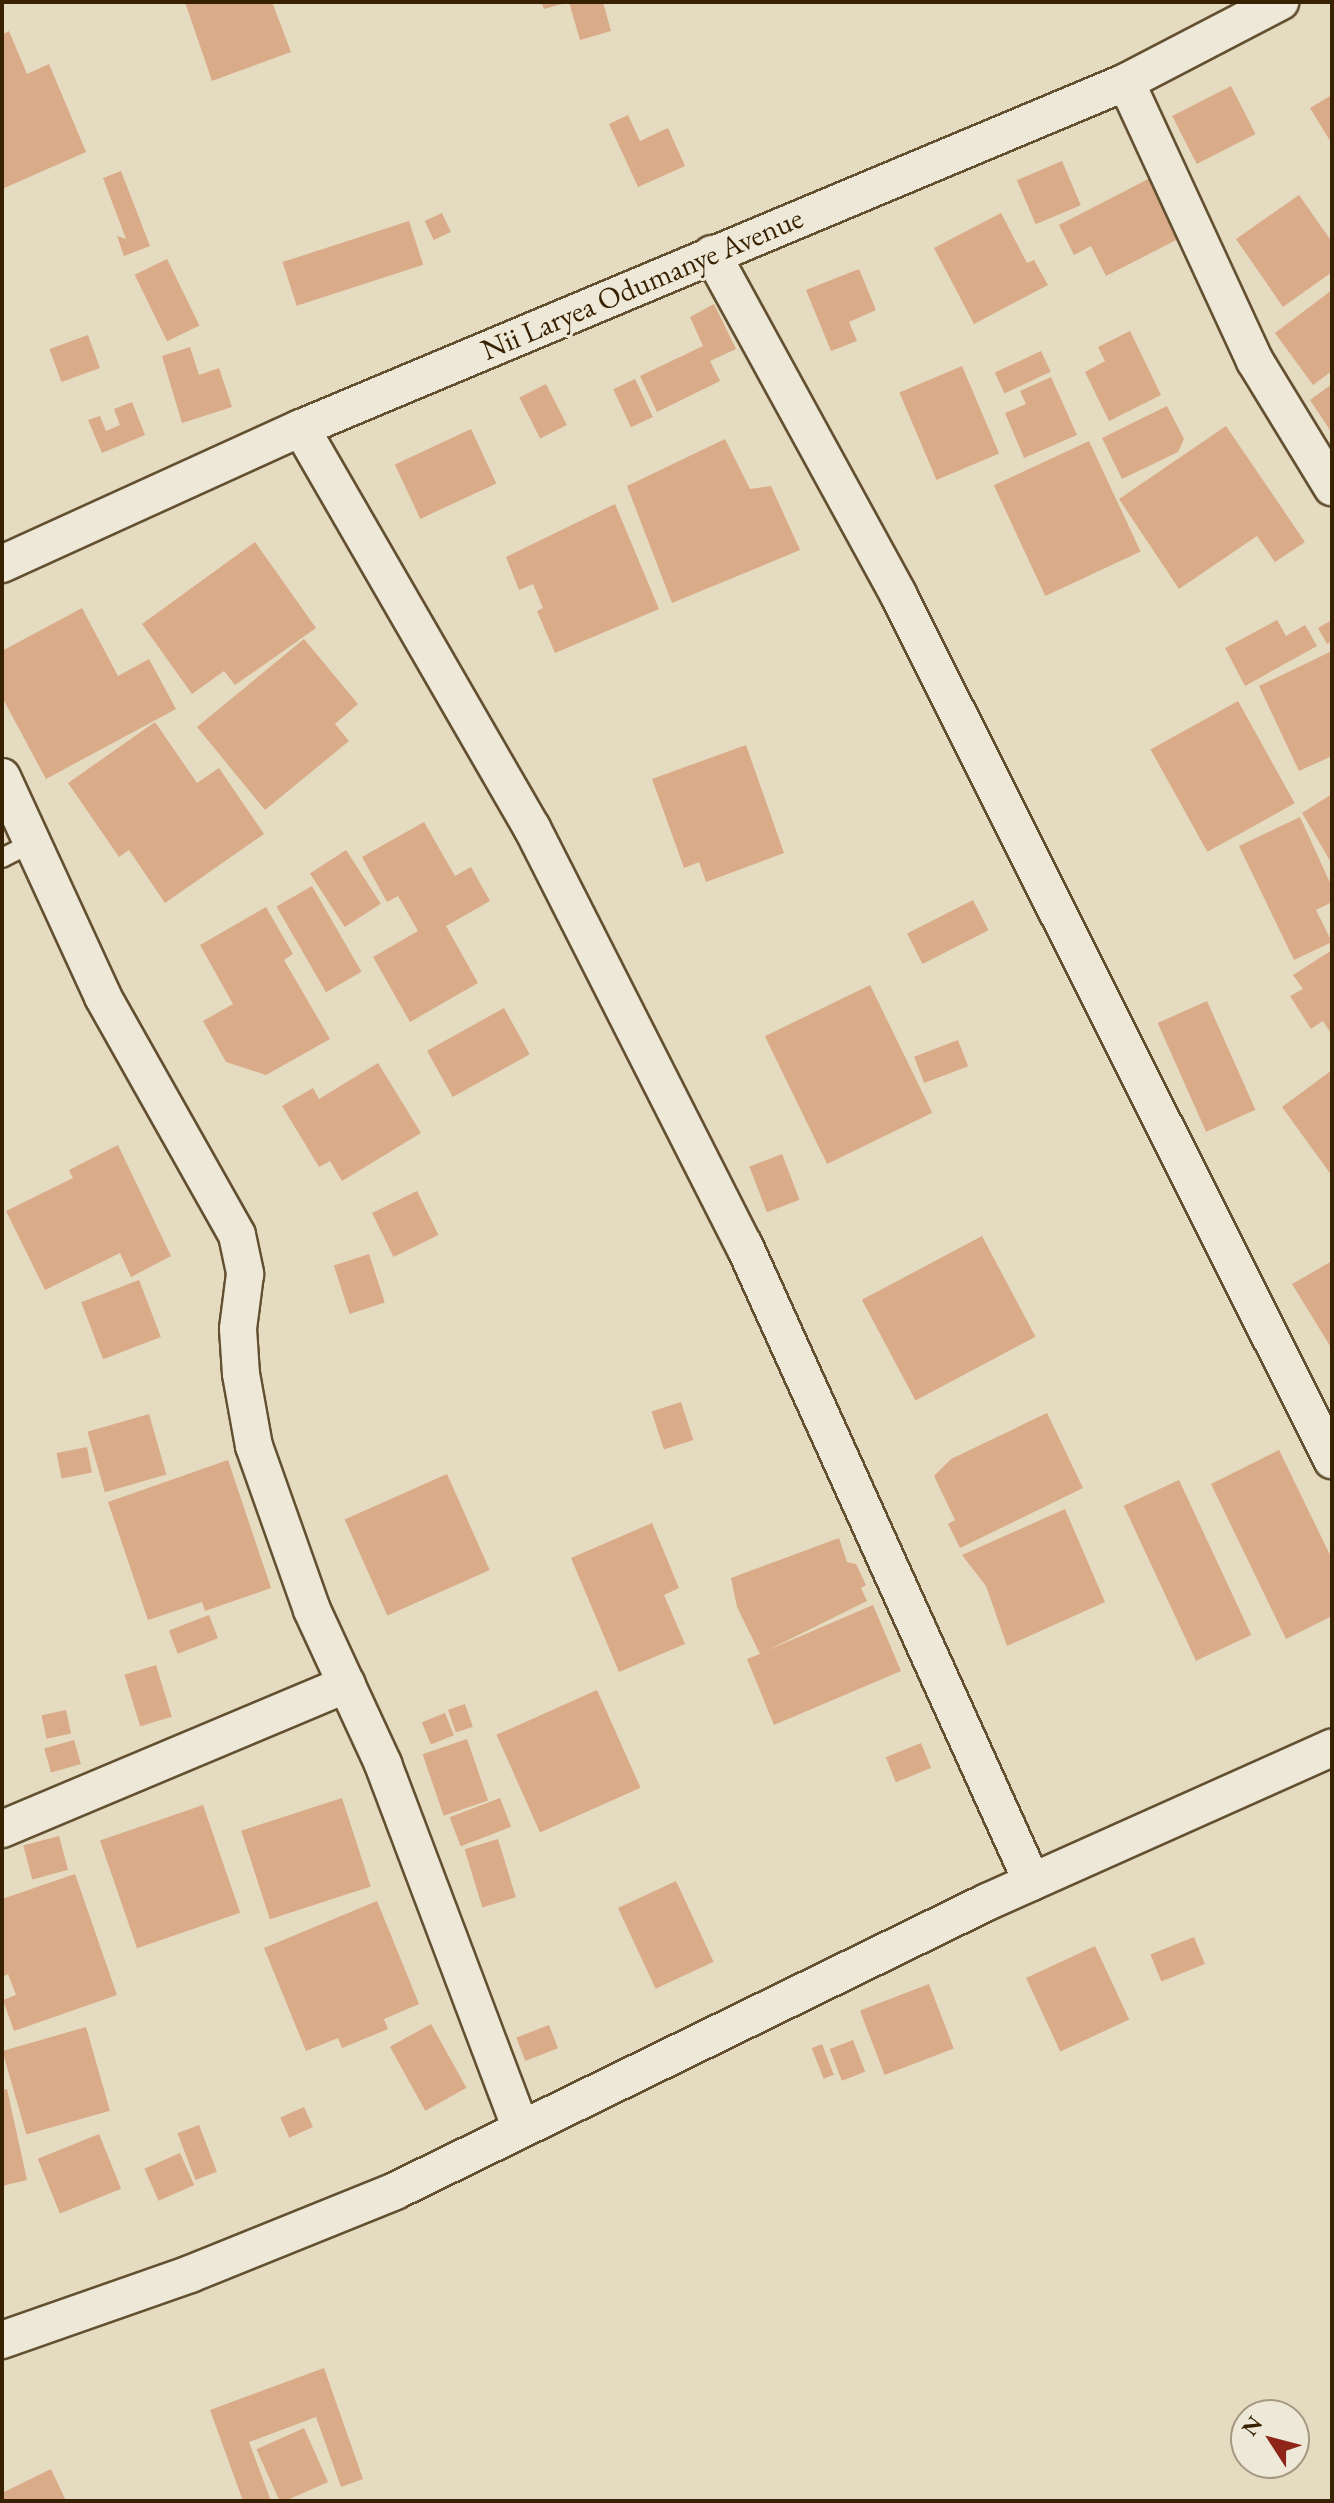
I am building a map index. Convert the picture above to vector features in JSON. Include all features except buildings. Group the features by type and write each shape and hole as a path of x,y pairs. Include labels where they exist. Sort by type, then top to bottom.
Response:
{"street":[{"name":"Nii Laryea Odumanye Avenue","path":"2,564 301,428 1126,82 1280,2"},
{"path":"1126,82 1255,361 1332,487"},
{"path":"712,254 898,594 1332,1460"},
{"path":"301,428 532,828 744,1245 1032,1882"},
{"path":"2,777 17,851 237,1235 245,1274 238,1329 241,1374 254,1446 312,1610 383,1764 521,2129"},
{"path":"2,1829 347,1684"},
{"path":"2,2340 190,2274 336,2214 521,2129 1032,1882 1332,1748"}]}
